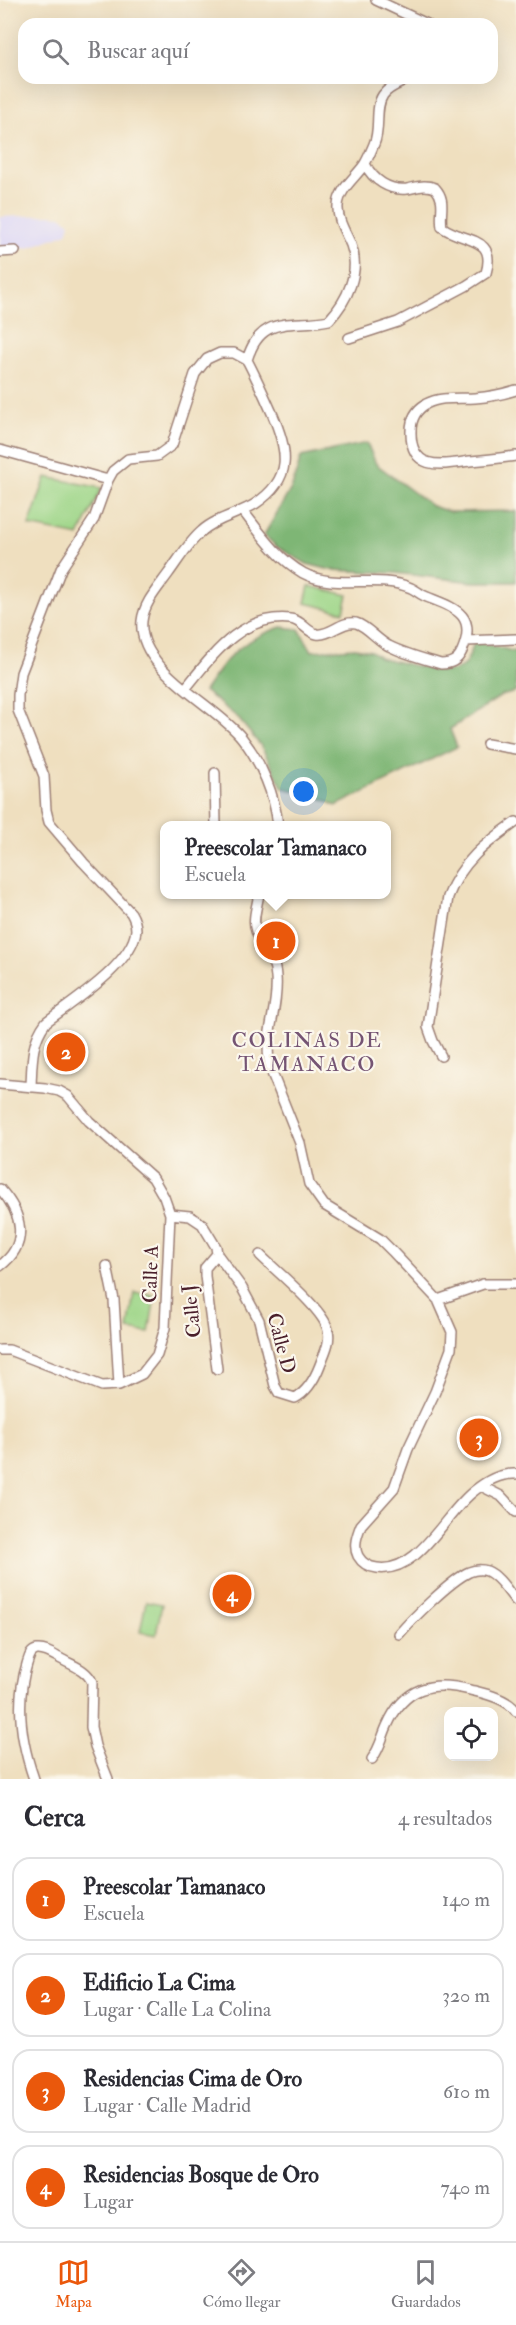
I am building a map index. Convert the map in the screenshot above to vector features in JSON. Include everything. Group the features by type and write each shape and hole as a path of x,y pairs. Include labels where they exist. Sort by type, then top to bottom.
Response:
{"street":[{"path":"376,0 414,18"},
{"path":"247,360 257,335 267,328 279,324 309,324 329,320 339,310 351,285 354,256 340,220 338,203 348,185 365,165 376,139 383,95 399,84"},
{"path":"350,338 398,322 466,286 486,273 489,263 486,248 480,243 456,235 442,227 444,205 435,188 426,185 399,189 389,187 370,174 365,165"},
{"path":"0,252 15,251"},
{"path":"32,1087 32,1056 39,1032 46,1022 111,970 127,951 136,931 131,913 49,822 44,776 18,710 21,673 55,583 64,564 94,519 113,471 128,459 157,456 172,445 195,374 207,359 220,353 234,354 247,360 280,433 286,455 278,482 257,502 203,529 166,577 146,608 142,621 145,645 160,666 226,721 253,753 270,790 277,821"},
{"path":"516,390 477,398 440,399 428,403 415,415 411,427 411,438 416,455 427,463 435,465 516,456"},
{"path":"0,450 108,480"},
{"path":"185,689 219,647 237,633 255,624 274,619 292,619 302,624 309,632 318,635 347,623 356,623 391,647 441,664 456,661 466,641 466,621 461,612 410,587 381,582 339,581 305,574 272,549 243,511"},
{"path":"466,641 516,639"},
{"path":"487,744 516,749"},
{"path":"215,773 216,821"},
{"path":"441,1056 428,1027 448,897 454,882 471,857 516,822"},
{"path":"258,899 256,930 270,952 276,975 275,1002 267,1047 268,1058 300,1143 309,1184 324,1205 380,1239 438,1300 452,1332 451,1349 435,1392 408,1449 394,1488 361,1525 358,1532 356,1545 359,1557 363,1563 375,1568 388,1568 401,1564 422,1549 464,1500 481,1486 502,1475 516,1474"},
{"name":"Calle A","path":"0,1084 60,1091 68,1096 89,1121 153,1178 164,1197 170,1214 164,1338 158,1355 148,1369 135,1379 119,1385"},
{"path":"0,1189 14,1206 20,1230 12,1255 0,1266"},
{"name":"Calle D","path":"170,1214 190,1216 202,1224 217,1254 242,1288 259,1320 275,1386 279,1392 296,1398 315,1377 328,1345 328,1328 321,1314 260,1255"},
{"name":"Calle J","path":"216,1369 205,1268 217,1254"},
{"path":"0,1350 9,1350 102,1386 119,1385 114,1300 107,1266"},
{"path":"438,1300 483,1284 516,1284"},
{"path":"481,1486 501,1496 516,1512"},
{"path":"399,1634 429,1604 467,1573 476,1570 494,1576 516,1601"},
{"path":"34,1779 25,1751 21,1708 25,1670 30,1654 35,1650 45,1651 90,1677 92,1682 91,1727 95,1746 108,1779"},
{"path":"372,1759 379,1750 386,1728 396,1709 415,1691 422,1688 438,1685 462,1688 508,1703 516,1711"}],"shaded area":[{"path":"61,216 70,223 67,233 28,248 0,250 0,217"}],"green space":[{"path":"367,443 376,464 432,506 450,512 516,511 516,582 473,582 395,573 331,570 307,564 277,547 264,535 292,487 301,457"},
{"path":"46,477 102,488 79,536 29,526"},
{"path":"309,586 348,595 344,612 305,603"},
{"path":"281,627 299,629 312,651 355,648 371,651 381,658 442,672 457,670 466,663 475,641 516,652 516,692 501,696 450,729 457,747 336,806 315,795 283,788 261,746 237,717 204,691 228,658 236,651 254,638"},
{"path":"134,1293 155,1296 149,1333 128,1330"},
{"path":"146,1601 162,1604 156,1635 140,1632"}],"place":[{"name":"Preescolar Tamanaco","path":"276,941"},
{"name":"Edificio La Cima","path":"66,1052"},
{"name":"Residencias Cima de Oro","path":"479,1438"},
{"name":"Residencias Bosque de Oro","path":"232,1594"}],"district":[{"name":"COLINAS DE TAMANACO","path":"307,1052"}]}
